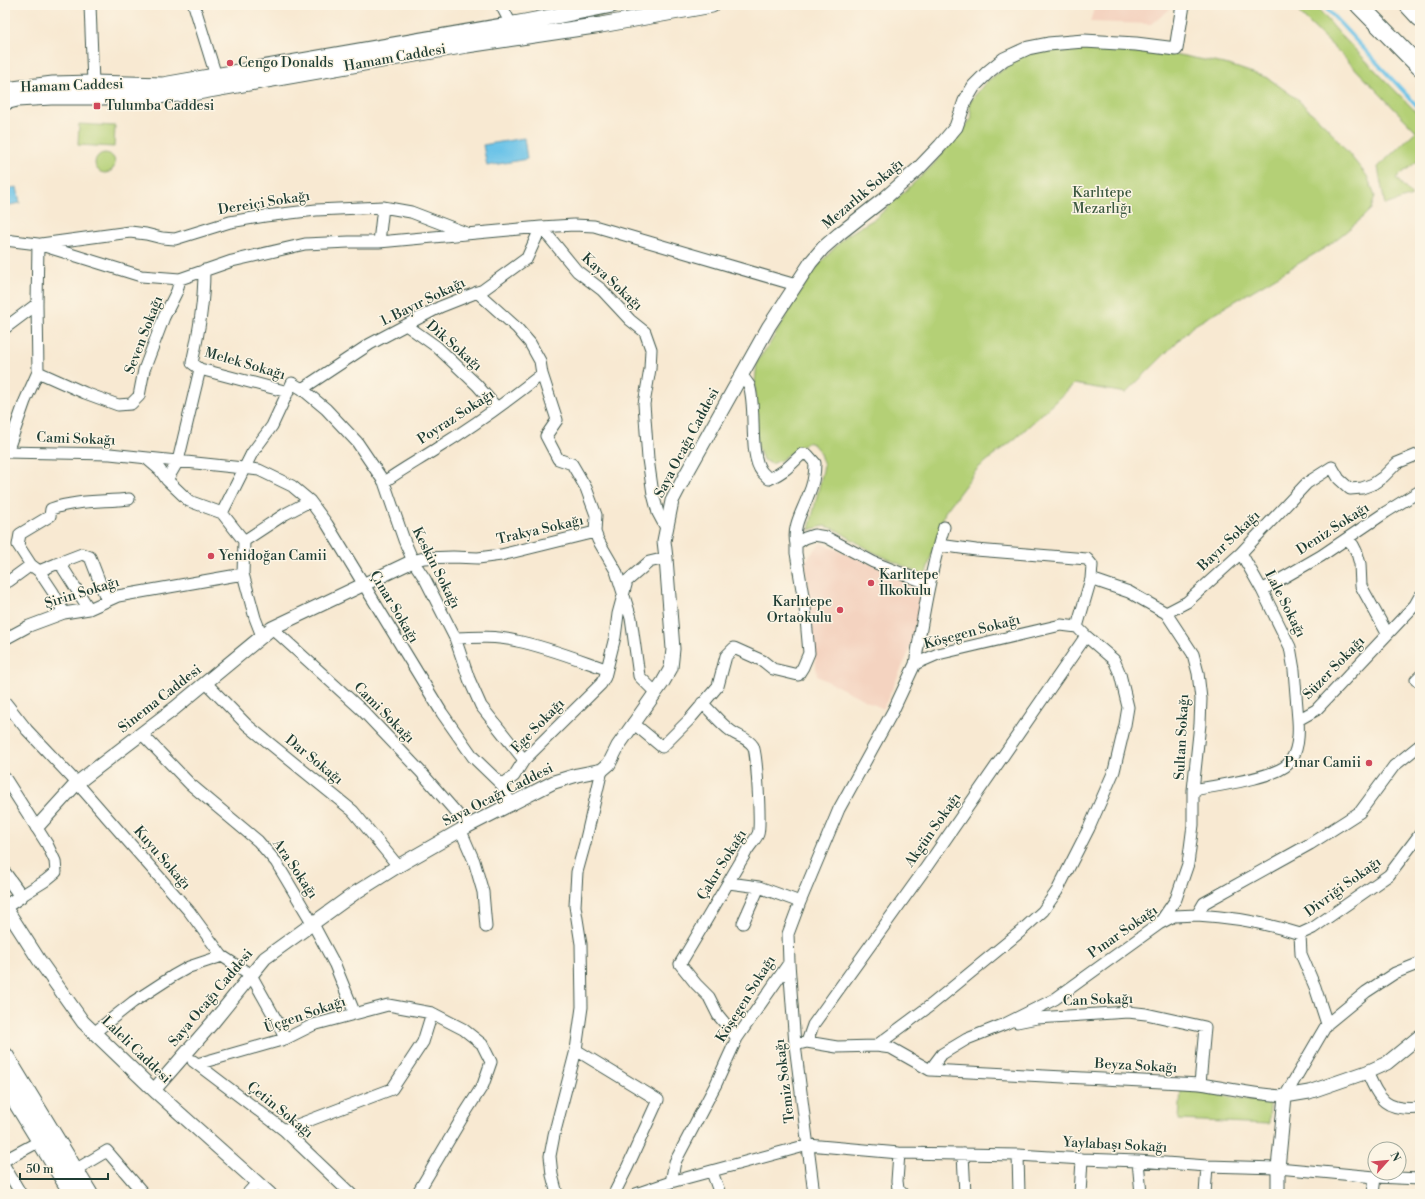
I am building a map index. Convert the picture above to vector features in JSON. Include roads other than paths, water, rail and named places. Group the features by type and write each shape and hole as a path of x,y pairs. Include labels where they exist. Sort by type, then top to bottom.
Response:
{"main road":[{"name":"Hamam Caddesi","path":"5,90 53,84 163,85 216,82 513,31 547,18 612,5"},
{"name":"Hamam Caddesi","path":"513,31 551,32 601,25 712,5"},
{"path":"1359,5 1420,67"},
{"path":"1408,5 1420,18"},
{"path":"547,18 551,32"},
{"name":"Hamam Caddesi","path":"5,102 17,99 51,97 171,96 216,82"},
{"path":"5,1056 75,1170 83,1193"},
{"path":"5,1083 40,1141 83,1193"}],"street":[{"path":"90,5 92,84"},
{"path":"194,5 216,82"},
{"path":"501,5 513,31"},
{"name":"Mezarlık Sokağı","path":"796,285 811,262 823,248 891,194 940,146 956,127 964,102 974,86 1004,59 1028,48 1048,44 1084,41 1176,48 1183,5"},
{"path":"380,242 382,206"},
{"name":"Dereiçi Sokağı","path":"38,244 130,232 175,239 230,222 265,216 316,210 382,206 411,212 470,234"},
{"path":"5,240 38,244 142,276 180,279 232,261 305,244 380,242 541,227 574,225 594,226 796,285"},
{"name":"1. Bayır Sokağı","path":"294,388 370,344 440,307 483,290 527,258 541,227"},
{"name":"Kaya Sokağı","path":"541,227 577,272 602,290 630,320 645,332 651,349 650,369 644,404 648,459 653,494 658,513 666,528"},
{"path":"6,452 25,401 38,372 38,244"},
{"name":"Melek Sokağı","path":"204,270 204,295 200,326 192,363 200,370 294,388"},
{"name":"Seven Sokağı","path":"38,372 118,405 131,404 139,396 144,370 164,318 177,291 180,279"},
{"name":"Saya Ocağı Caddesi","path":"154,1090 186,1054 264,958 355,893 464,828 554,782 602,770 609,764 618,746 671,668 673,649 664,541 672,501 769,326 796,285"},
{"path":"476,292 517,328 530,343 540,361 542,374 557,420 546,436 558,460 572,464 586,488 596,515 596,532"},
{"path":"5,328 37,304"},
{"name":"Dik Sokağı","path":"406,325 437,348 477,385 497,408"},
{"path":"167,480 178,461 200,370"},
{"name":"Poyraz Sokağı","path":"384,482 403,468 436,449 497,408 542,374"},
{"path":"633,723 662,747 689,720 718,686 726,656 734,648 763,661 773,669 798,674 809,653 805,608 794,536 815,477 815,463 808,455 802,454 787,469 778,475 769,478 761,471 757,459 754,440 752,406 748,384 741,375"},
{"path":"222,513 243,468 272,426 294,388"},
{"name":"Keskin Sokağı","path":"294,388 326,409 357,442 384,482 404,540 413,561 425,579 455,638 469,679 481,706 524,760"},
{"name":"Cami Sokağı","path":"6,452 110,454 243,468"},
{"name":"Bayır Sokağı","path":"1166,613 1187,602 1241,553 1307,483 1332,467 1339,479 1350,489 1362,488 1373,484 1383,477 1397,463 1419,454"},
{"path":"146,458 160,470 167,480 189,501 222,513 244,541 285,514 310,501"},
{"name":"Çınar Sokağı","path":"243,468 259,470 292,486 310,501 348,558 442,713 473,757 502,785"},
{"name":"Deniz Sokağı","path":"1262,590 1322,556 1398,504 1420,491"},
{"path":"64,613 53,592 18,546 20,534 50,516 51,509 65,504 129,499"},
{"path":"916,664 924,607 944,527"},
{"name":"Trakya Sokağı","path":"413,561 424,558 478,558 500,555 596,532 598,540 616,571 631,618 639,676 655,692"},
{"path":"796,544 805,538 814,535 826,537 873,562 929,584"},
{"path":"1347,539 1353,545 1357,553 1360,564 1361,586 1387,633"},
{"name":"Cami Sokağı","path":"244,541 243,574 255,618 267,632 363,711 420,771 464,828 483,892 486,927"},
{"path":"876,1046 931,1005 1020,932 1042,911 1060,884 1089,828 1114,771 1128,707 1120,674 1114,660 1077,627 1091,579 1092,566 1087,559 976,550 939,545"},
{"name":"Lale Sokağı","path":"1241,553 1262,590 1290,647 1294,670 1298,720"},
{"path":"5,583 35,568 56,564 82,554 90,557 107,601"},
{"name":"Ege Sokağı","path":"502,785 514,776 524,760 601,684 605,677 615,637 618,614 627,581 650,562 666,558"},
{"name":"Sinema Caddesi","path":"36,827 77,783 100,764 142,734 267,632 413,561"},
{"path":"56,564 61,565 89,609"},
{"name":"Şirin Sokağı","path":"5,639 29,626 64,613 89,609 118,596 243,574"},
{"name":"Sultan Sokağı","path":"1091,579 1129,592 1166,613 1193,654 1198,673 1201,699 1200,724 1194,790 1193,825 1188,864 1176,899 1159,924"},
{"name":"Süzer Sokağı","path":"1298,720 1316,710 1415,604 1420,596"},
{"name":"Köşegen Sokağı","path":"671,1182 675,1162 716,1084 737,1038 788,964 788,934 839,809 893,711 916,664 938,654 1061,625 1077,627"},
{"path":"455,638 481,636 516,640 606,669"},
{"name":"Akgün Sokağı","path":"806,1042 813,1025 926,868 1086,636"},
{"name":"Dar Sokağı","path":"206,683 247,725 353,811 398,866"},
{"name":"Kuyu Sokağı","path":"5,702 27,730 77,783 189,911 222,956 251,975 285,1038"},
{"name":"Çakır Sokağı","path":"702,703 731,732 745,738 754,747 756,757 759,833 745,852 729,883 713,907 680,964 709,997 718,1015 737,1038"},
{"path":"1194,790 1262,776 1276,772 1288,764 1297,748 1298,720"},
{"name":"Ara Sokağı","path":"142,734 190,784 258,841 276,862 313,924 334,964 355,1014"},
{"path":"1197,915 1204,903 1310,844 1360,812 1394,766 1420,745"},
{"path":"557,1194 552,1175 550,1156 576,1050 582,1008 581,944 575,906 576,872 585,843 602,770"},
{"path":"5,778 55,860 56,872 5,907"},
{"path":"502,785 511,805"},
{"name":"Divriği Sokağı","path":"1197,915 1220,916 1280,927 1300,934 1313,928 1389,875 1420,834"},
{"path":"5,874 21,896"},
{"path":"729,883 759,887 800,902"},
{"path":"743,923 759,887"},
{"name":"Laleli Caddesi","path":"5,907 39,960 83,1022 154,1090 270,1194"},
{"name":"Pınar Sokağı","path":"930,1070 942,1054 967,1039 1005,1024 1055,998 1159,924 1174,916 1197,915"},
{"path":"1300,934 1301,954 1315,987 1327,1024"},
{"path":"95,1032 133,1002 173,976 189,967 222,956"},
{"path":"1278,1194 1278,1168 1285,1096 1327,1024 1366,992 1396,973 1420,962"},
{"name":"Temiz Sokağı","path":"788,964 795,1045 814,1194"},
{"name":"Üçgen Sokağı","path":"197,1064 285,1038 313,1025 388,1005 432,1013 464,1028 482,1044 491,1062 483,1085 418,1194"},
{"name":"Can Sokağı","path":"1005,1024 1037,1018 1128,1012 1146,1014 1205,1027 1200,1084"},
{"path":"284,1130 392,1089 423,1042 432,1013"},
{"path":"1285,1096 1309,1092 1367,1072 1387,1062 1420,1036"},
{"name":"Beyza Sokağı","path":"795,1045 806,1042 837,1047 876,1046 891,1048 930,1070 1200,1084 1264,1095 1285,1096"},
{"path":"576,1050 658,1100 614,1194"},
{"name":"Çetin Sokağı","path":"186,1054 284,1130 351,1194"},
{"path":"1367,1072 1376,1093 1389,1106 1409,1109 1420,1108"},
{"path":"5,1160 40,1141"},
{"path":"636,1194 671,1182 808,1145"},
{"name":"Yaylabaşı Sokağı","path":"808,1145 899,1153 1018,1155 1207,1166 1278,1168 1367,1176"},
{"path":"75,1170 107,1151 144,1194"},
{"path":"899,1153 896,1180 898,1189 903,1194"},
{"path":"963,1154 965,1194"},
{"path":"1018,1155 1018,1194"},
{"path":"1080,1194 1082,1159"},
{"path":"1138,1161 1141,1194"},
{"path":"1204,1194 1207,1166"},
{"path":"5,1167 20,1194"},
{"path":"712,1172 720,1194"},
{"name":"Yaylabaşı Sokağı","path":"1407,1178 1420,1179"},
{"path":"1373,1194 1375,1181"},
{"path":"247,1194 257,1183"}],"water":[{"path":"524,138 527,159 487,166 483,145"},
{"path":"17,187 20,203 5,206 5,189"}],"waterway":[{"path":"1323,5 1420,109"}],"place":[{"name":"Cengo Donalds","path":"230,63"},
{"name":"Tulumba Caddesi","path":"97,106"},
{"name":"Yenidoğan Camii","path":"211,556"},
{"name":"Karlıtepe İlkokulu","path":"871,583"},
{"name":"Karlıtepe Ortaokulu","path":"840,610"},
{"name":"Pınar Camii","path":"1369,763"}],"park label":[{"name":"Karlıtepe Mezarlığı","path":"1102,202"}]}
